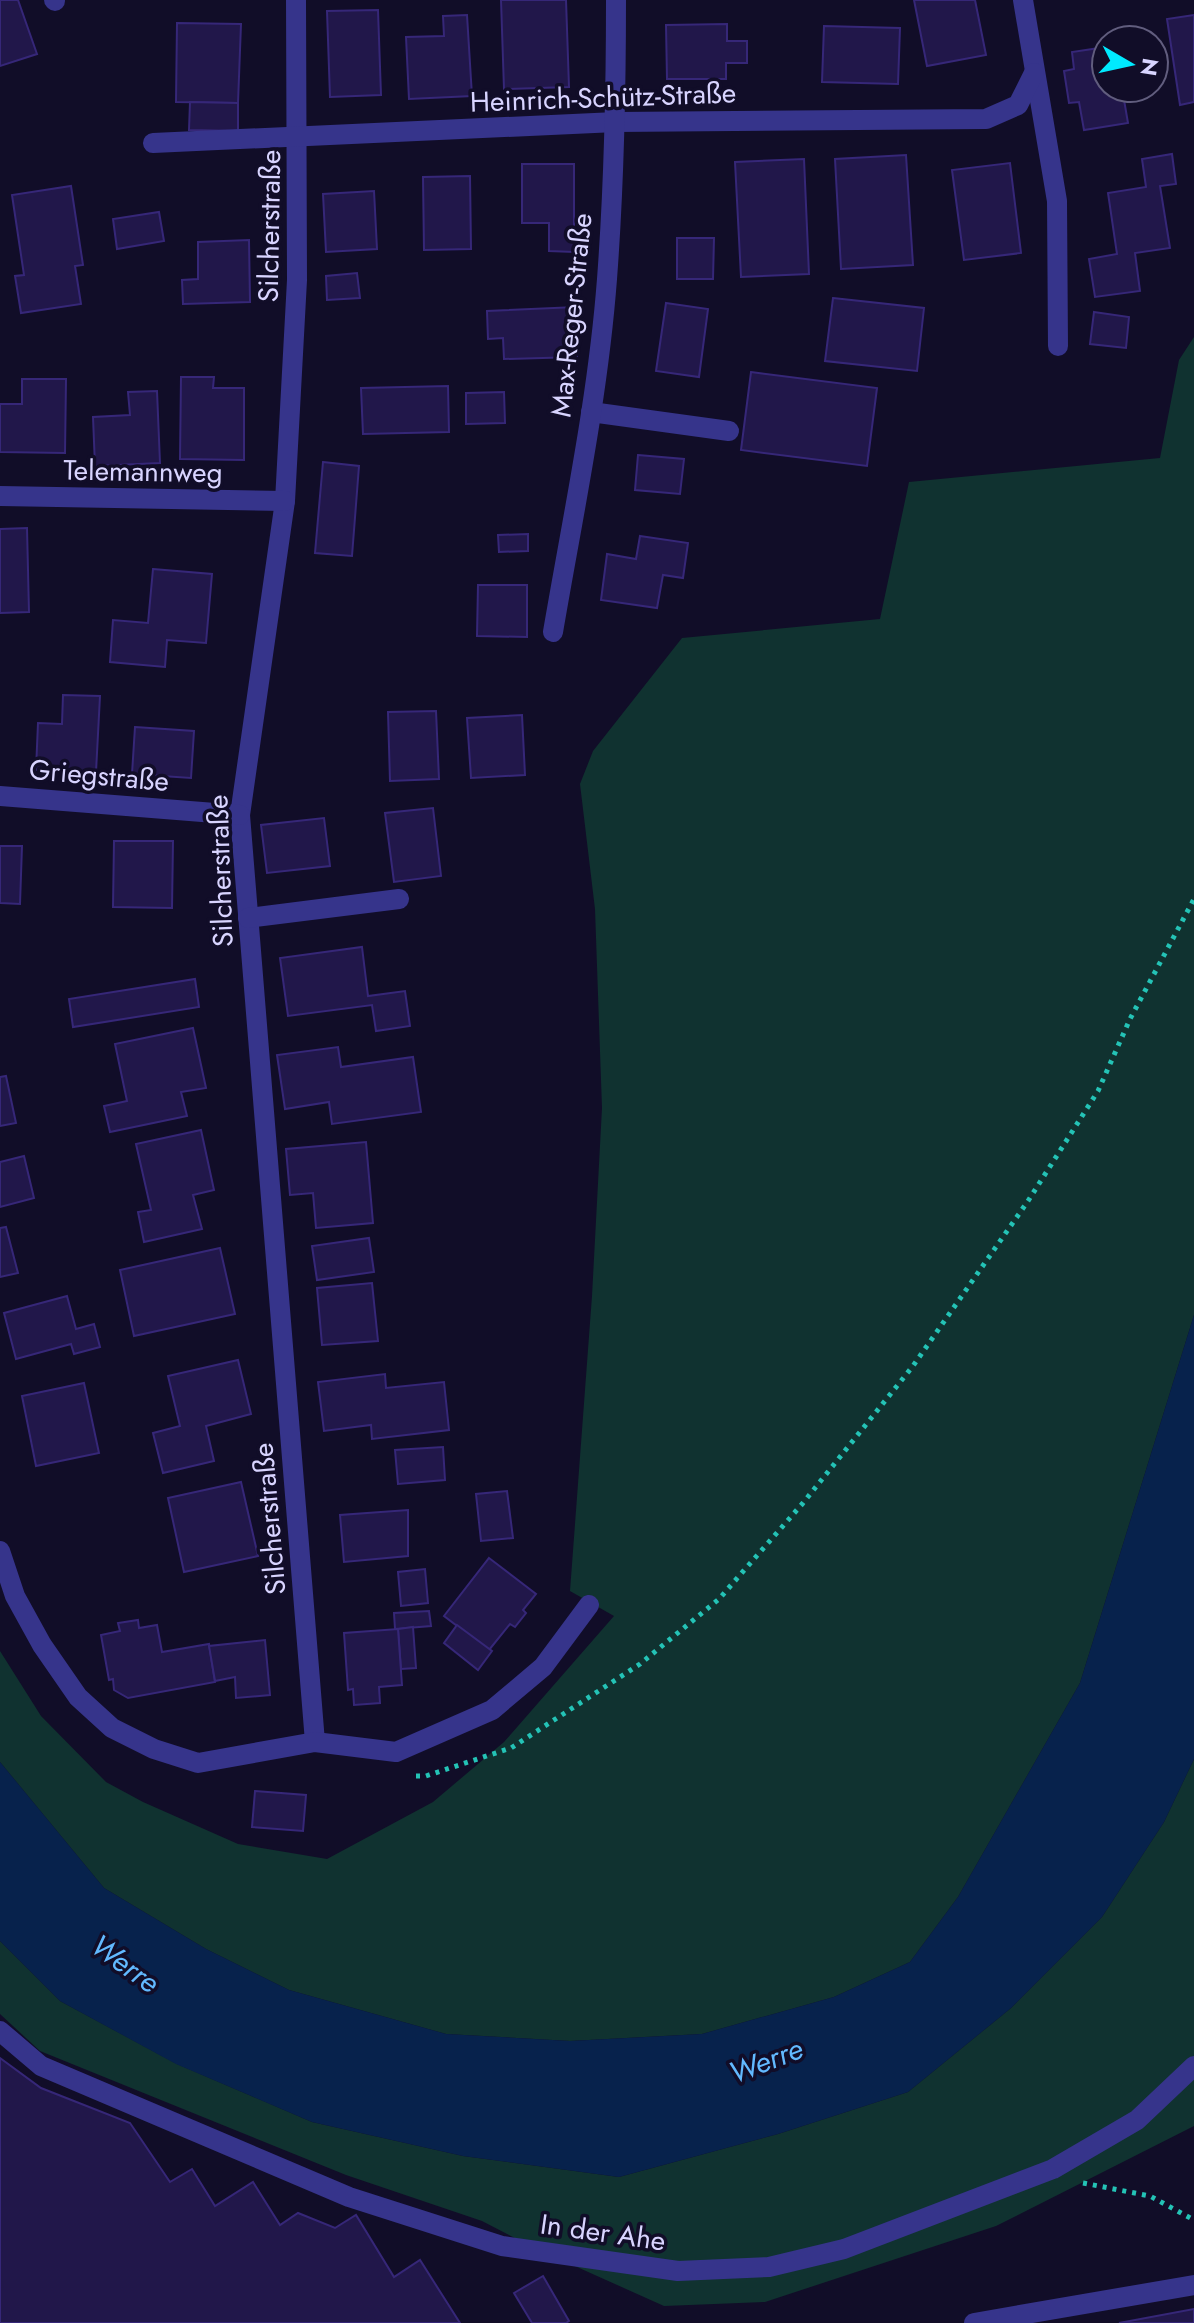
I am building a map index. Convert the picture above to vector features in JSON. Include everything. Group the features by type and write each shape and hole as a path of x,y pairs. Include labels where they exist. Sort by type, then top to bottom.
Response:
{"street":[{"name":"Silcherstraße","path":"296,0 297,280 285,501 240,815 315,1742"},
{"name":"Max-Reger-Straße","path":"553,632 591,412 607,281 616,122 616,0"},
{"path":"1023,0 1057,201 1058,346"},
{"name":"Heinrich-Schütz-Straße","path":"153,143 616,122 986,119 1018,105 1034,73"},
{"path":"591,412 729,431"},
{"name":"Telemannweg","path":"0,496 285,501"},
{"name":"Griegstraße","path":"0,796 240,815"},
{"path":"248,918 399,899"},
{"path":"0,1551 15,1596 42,1645 78,1697 112,1728 154,1749 198,1763 315,1742 396,1752 492,1710 543,1667 589,1605"},
{"name":"In der Ahe","path":"0,2031 41,2066 349,2197 502,2246 678,2271 769,2267 844,2249 1053,2169 1137,2120 1194,2066"},
{"path":"974,2323 1194,2285"}],"path":[{"path":"414,1776 426,1776 511,1748 640,1664 719,1599 803,1503 913,1366 1028,1201 1098,1091 1130,1019 1194,899"},
{"path":"1053,2169 1088,2185 1150,2196 1194,2220"}],"green space":[{"path":"1194,337 1194,1315 1080,1683 958,1897 910,1962 834,1997 702,2034 570,2041 446,2034 289,1990 206,1949 104,1888 0,1762 0,1651 41,1716 106,1782 238,1844 327,1859 433,1802 504,1742 614,1616 570,1591 592,1296 602,1108 595,909 580,784 593,751 682,638 880,619 909,482 1160,458 1179,360"},
{"path":"1194,1759 1194,2126 996,2226 765,2302 664,2306 482,2221 346,2175 40,2051 0,2014 0,1941 60,2001 177,2064 312,2122 463,2156 619,2177 778,2134 908,2092 1011,2008 1102,1917 1164,1822"}],"water":[{"name":"Werre","path":"1194,1315 1194,1759 1164,1822 1102,1917 1011,2008 908,2092 778,2134 619,2177 463,2156 312,2122 176,2064 60,2001 0,1941 0,1762 104,1888 206,1949 289,1990 446,2034 570,2041 702,2034 834,1997 910,1962 958,1897 1080,1683"}],"building":[{"path":"0,0 18,0 37,54 0,66"},
{"path":"501,0 566,0 569,87 504,89"},
{"path":"914,0 975,0 986,55 927,66"},
{"path":"378,10 381,95 330,97 327,11"},
{"path":"467,15 472,96 409,99 406,37 444,36 443,16"},
{"path":"1194,15 1194,102 1180,105 1167,19"},
{"path":"177,23 241,24 238,103 176,102"},
{"path":"727,24 727,41 747,41 747,63 726,63 726,79 667,79 666,25"},
{"path":"824,26 900,28 898,84 822,82"},
{"path":"1090,49 1090,104 1125,104 1128,123 1084,130 1079,102 1069,103 1064,71 1074,69 1072,52"},
{"path":"190,102 238,103 238,131 189,130"},
{"path":"1172,154 1176,184 1160,186 1170,248 1135,253 1140,291 1095,297 1089,259 1117,254 1108,193 1146,187 1142,159"},
{"path":"906,155 913,265 841,269 835,159"},
{"path":"804,159 809,274 741,277 735,162"},
{"path":"1010,163 1021,253 964,260 952,170"},
{"path":"522,164 574,164 574,252 549,251 549,223 522,223"},
{"path":"470,176 471,249 424,250 423,177"},
{"path":"71,186 83,265 75,266 81,304 21,313 15,276 24,275 12,195"},
{"path":"374,191 377,249 326,252 323,194"},
{"path":"159,212 164,241 117,249 113,219"},
{"path":"677,238 714,238 713,279 677,279"},
{"path":"249,240 250,302 183,304 182,280 198,279 198,242"},
{"path":"357,273 360,298 327,300 326,276"},
{"path":"833,298 924,308 917,371 825,361"},
{"path":"666,303 708,309 699,377 656,371"},
{"path":"576,307 577,357 504,359 503,338 488,339 487,311"},
{"path":"1094,312 1129,317 1126,348 1090,344"},
{"path":"751,372 877,388 867,466 741,450"},
{"path":"181,377 214,377 213,388 244,388 244,460 180,459"},
{"path":"22,379 66,379 65,453 0,452 0,404 22,404"},
{"path":"448,386 449,432 363,434 361,388"},
{"path":"157,391 160,463 95,466 93,417 130,415 128,392"},
{"path":"504,392 505,423 466,424 466,393"},
{"path":"638,455 684,459 680,494 635,490"},
{"path":"323,462 359,466 352,556 315,553"},
{"path":"27,528 29,612 0,613 0,529"},
{"path":"528,534 528,551 499,552 498,535"},
{"path":"640,536 688,543 683,578 663,575 657,608 601,600 607,554 636,559"},
{"path":"153,569 212,574 206,643 167,640 165,667 110,662 113,620 148,623"},
{"path":"478,585 527,585 527,637 477,636"},
{"path":"63,695 100,696 96,772 36,770 38,723 62,724"},
{"path":"436,711 439,779 390,781 388,712"},
{"path":"522,715 525,775 471,778 467,718"},
{"path":"135,727 194,731 191,778 132,774"},
{"path":"433,808 441,876 394,882 385,813"},
{"path":"324,818 330,866 267,873 261,825"},
{"path":"114,841 173,841 172,908 113,907"},
{"path":"0,846 22,846 20,904 0,903"},
{"path":"362,947 368,996 405,991 410,1026 376,1031 372,1005 288,1016 280,958"},
{"path":"195,979 199,1007 73,1027 69,999"},
{"path":"193,1028 206,1088 181,1092 187,1116 110,1132 104,1106 127,1101 115,1044"},
{"path":"338,1047 341,1067 413,1057 421,1112 332,1124 329,1102 285,1109 277,1055"},
{"path":"6,1076 16,1123 0,1126 0,1077"},
{"path":"201,1130 214,1190 193,1195 202,1229 144,1242 138,1212 151,1210 136,1144"},
{"path":"366,1142 373,1223 316,1228 313,1193 290,1195 286,1149"},
{"path":"24,1156 34,1198 0,1207 0,1162"},
{"path":"6,1227 18,1273 0,1277 0,1228"},
{"path":"369,1238 374,1272 317,1280 312,1246"},
{"path":"220,1248 235,1314 134,1336 120,1270"},
{"path":"372,1283 378,1341 322,1345 317,1288"},
{"path":"67,1296 76,1329 94,1324 100,1347 74,1354 71,1344 16,1359 4,1313"},
{"path":"238,1360 251,1414 206,1426 214,1461 163,1473 153,1433 180,1426 168,1376"},
{"path":"385,1374 386,1388 444,1382 449,1430 372,1439 371,1425 324,1431 318,1382"},
{"path":"84,1383 99,1453 36,1466 22,1396"},
{"path":"443,1447 445,1480 398,1484 395,1450"},
{"path":"241,1482 258,1556 184,1572 168,1498"},
{"path":"507,1491 513,1538 481,1541 476,1494"},
{"path":"408,1510 408,1556 344,1562 340,1515"},
{"path":"489,1558 536,1594 515,1627 510,1624 489,1650 444,1616"},
{"path":"425,1569 428,1603 401,1606 398,1572"},
{"path":"429,1611 431,1626 395,1629 394,1613"},
{"path":"138,1620 139,1628 157,1625 162,1652 209,1644 215,1682 128,1698 114,1690 113,1679 109,1680 101,1635 120,1631 118,1623"},
{"path":"457,1625 492,1651 478,1670 444,1643"},
{"path":"413,1627 416,1668 401,1669 398,1629"},
{"path":"398,1629 402,1685 379,1687 380,1703 354,1705 353,1689 348,1690 344,1633"},
{"path":"265,1640 270,1695 236,1698 235,1677 215,1681 209,1646"},
{"path":"255,1791 306,1795 303,1831 252,1827"},
{"path":"0,2058 41,2088 130,2123 170,2182 192,2169 215,2206 253,2182 280,2225 298,2213 335,2228 356,2215 394,2277 420,2260 460,2323 0,2323"},
{"path":"543,2276 569,2321 566,2323 532,2323 514,2293"},
{"path":"1194,2309 1194,2323 1119,2323"}]}
